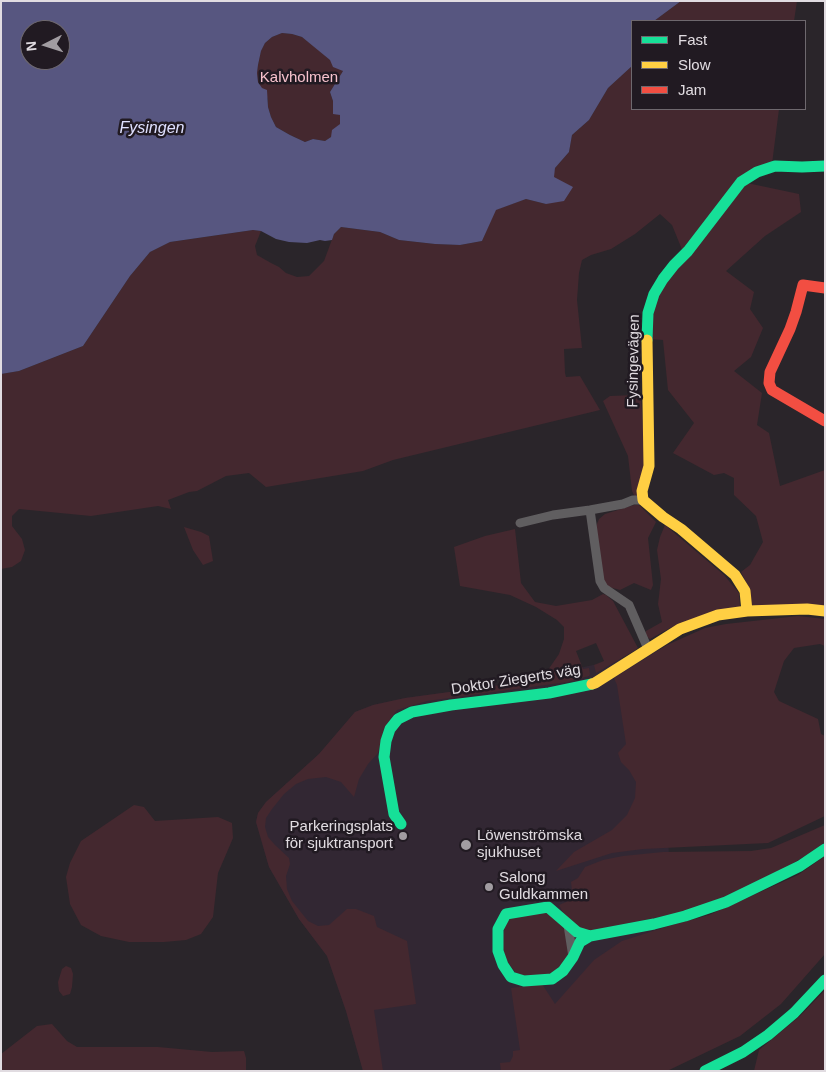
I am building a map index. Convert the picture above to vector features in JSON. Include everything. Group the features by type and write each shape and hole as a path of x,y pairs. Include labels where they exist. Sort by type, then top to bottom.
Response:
{"street":[{"name":"Fysingevägen","path":"643,500 642,491 649,466 646,349 648,313 662,278 688,251 741,182 757,172 775,166 825,166"},
{"path":"825,288 803,285 790,329 770,372 768,383 772,390 822,421 825,421"},
{"path":"520,523 553,515 623,504 633,500 643,500 681,529 735,575 744,591 747,611"},
{"path":"590,510 600,581 604,588 629,606 648,649"},
{"name":"Doktor Ziegerts väg","path":"401,824 394,814 384,758 390,728 398,719 412,712 451,705 549,693 595,682 680,629 718,615 747,611 807,609 825,611"},
{"path":"590,936 577,932 548,907 506,914 498,928 498,951 503,965 511,977 524,981 552,979 563,971 573,957 580,942 590,936 654,924 726,902 800,866 825,849"},
{"path":"568,925 573,957"},
{"path":"705,1071 744,1052 768,1035 794,1013 825,980"}],"shaded area":[{"name":"Löwenströmska sjukhuset","path":"660,650 672,925 528,1071 363,1071 346,1011 327,956 299,919 269,867 256,822 258,813 266,802 319,754 355,712 373,705 405,698 508,684"}],"green space":[{"path":"681,1 797,1 794,20 655,20"},
{"name":"Kalvholmen","path":"282,33 302,37 343,71 330,92 333,101 333,113 341,115 340,124 331,137 325,141 313,139 305,142 276,127 271,117 268,99 258,82 258,65 265,43 272,37"},
{"path":"631,67 631,110 779,110 772,164 758,168 683,252 672,225 660,214 635,234 611,249 582,260 577,300 582,348 564,349 565,373 566,377 580,376 600,410 393,460 363,471 266,487 249,473 226,476 197,491 168,500 171,509 158,506 91,516 19,509 12,516 12,526 22,539 25,550 21,561 12,567 1,569 1,374 19,371 83,346 130,276 150,252 170,242 253,230 261,231 255,246 257,255 286,273 297,277 309,276 324,261 334,234 341,227 380,232 399,240 435,244 460,245 482,241 495,210 526,199 546,204 555,168 569,152 572,135 589,120 608,88"},
{"path":"747,183 799,194 801,212 765,236 726,271 754,292 750,309 763,328 751,357 734,371 762,393 757,425 769,433 780,486 825,470 825,608 757,608 751,604 749,588 741,572 750,565 763,542 756,516 734,495 734,478 724,473 714,475 673,453 694,423 668,390 663,340 649,339 657,292"},
{"path":"610,396 641,396 645,461 639,497 635,497 632,491 628,456 603,401"},
{"path":"639,505 656,522 648,538 653,585 651,590 634,583 620,590 609,587 603,581 595,529 599,519 605,514"},
{"path":"665,525 724,575 739,593 740,607 672,627 650,639 646,636 646,631 662,622 658,604 661,579 657,550"},
{"path":"184,527 209,536 213,561 203,565 193,550"},
{"path":"515,529 521,583 535,602 556,606 592,600 603,594 606,595 613,601 638,648 596,673 594,665 604,661 596,643 576,651 583,669 589,668 590,674 589,676 568,682 427,701 397,710 384,728 378,753 368,764 359,779 354,797 341,782 326,777 308,779 296,784 284,794 266,818 265,827 268,837 289,858 290,864 286,876 287,889 292,901 308,921 318,926 329,925 347,909 356,909 374,916 377,927 407,941 416,1004 374,1010 383,1071 363,1071 346,1011 327,956 299,919 269,867 256,822 258,813 266,802 319,754 355,712 373,705 405,698 508,684 538,677 548,670 559,654 564,639 564,627 557,620 536,607 510,595 460,586 454,547 485,536"},
{"path":"798,616 825,619 825,646 820,644 794,648 784,661 774,692 779,701 818,719 821,734 825,736 825,816 768,843 643,849 612,853 556,871 574,852 612,830 627,815 635,798 636,782 629,770 621,762 618,753 626,744 617,685 614,678 667,645 705,628"},
{"path":"134,805 144,807 155,821 218,817 232,823 233,838 218,873 213,917 201,934 186,940 164,942 129,942 101,936 81,925 70,904 66,877 70,863 81,841"},
{"path":"825,825 825,842 810,853 772,876 729,896 684,912 589,931 576,927 565,916 559,905 573,899 571,882 578,878 585,867 603,860 663,852 751,851 771,848"},
{"path":"825,856 825,954 781,1004 740,1036 667,1071 501,1071 500,1063 510,1062 513,1051 520,1050 511,988 542,984 555,1004 594,960 622,941 709,915 798,875"},
{"path":"544,911 564,925 569,957 552,975 518,976 507,961 503,949 503,934 506,923 513,916"},
{"path":"66,966 71,968 73,974 72,987 70,994 63,996 59,991 58,982 62,969"},
{"path":"825,990 825,1071 754,1071 759,1050 800,1016"},
{"path":"52,1024 67,1041 77,1047 158,1047 212,1052 244,1051 246,1071 1,1071 1,1054 37,1026"}],"water":[{"name":"Fysingen","path":"1,1 681,1 655,20 631,20 631,67 608,88 589,120 572,135 569,152 555,168 554,177 573,187 564,201 546,204 526,199 496,210 482,241 460,245 399,240 380,232 341,227 334,234 332,240 307,243 276,239 261,231 253,230 170,242 150,252 130,276 83,346 19,371 1,374","holes":["282,33 302,37 330,60 333,67 343,71 330,92 333,101 333,114 340,115 340,124 332,130 331,137 325,141 313,139 305,142 276,127 268,107 267,90 262,88 258,82 258,65 265,43 272,37"]}],"traffic: fast":[{"path":"647,340 648,313 654,294 663,279 688,251 741,182 757,172 775,166 825,166"},
{"path":"401,824 394,814 384,757 390,729 398,719 412,712 451,705 549,693 592,684"},
{"path":"590,936 577,932 548,907 506,914 498,929 498,951 503,965 511,977 524,981 552,979 563,971 573,957 580,942 590,936 654,924 726,902 800,866 825,849"},
{"path":"705,1071 743,1052 768,1035 794,1013 825,980"}],"traffic: slow":[{"path":"647,340 649,466 642,491 643,500 681,529 735,575 745,591 747,611"},
{"path":"592,684 680,629 718,615 747,611 807,609 825,611"}],"traffic: jam":[{"path":"825,288 803,285 790,329 770,372 769,383 772,390 825,421"}],"place":[{"name":"Parkeringsplats för sjuktransport","path":"403,836"},
{"name":"Löwenströmska sjukhuset","path":"466,845"},
{"name":"Salong Guldkammen","path":"489,887"}]}
